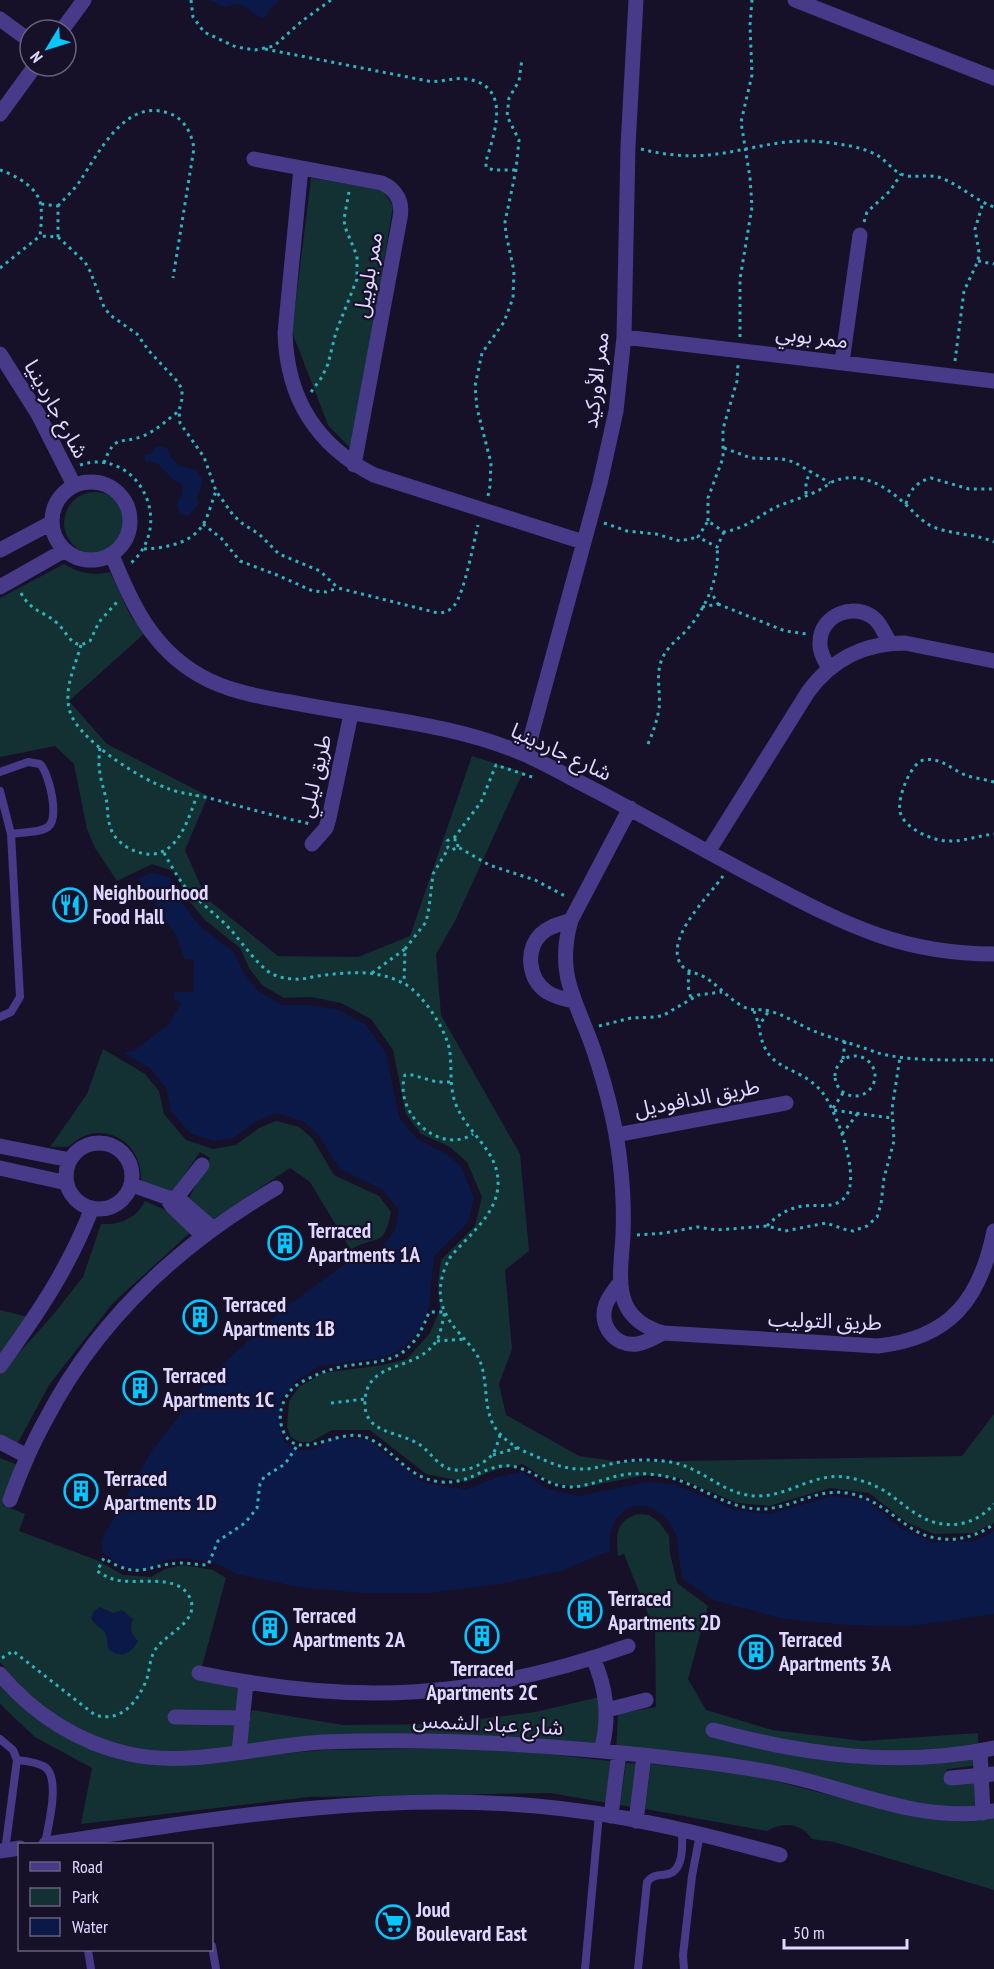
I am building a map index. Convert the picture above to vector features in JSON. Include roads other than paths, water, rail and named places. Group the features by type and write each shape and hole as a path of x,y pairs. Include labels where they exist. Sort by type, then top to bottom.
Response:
{"street":[{"path":"71,18 84,0"},
{"name":"ممر الأوركيد","path":"526,755 611,438 624,337 628,146 636,0"},
{"path":"795,0 994,78"},
{"path":"0,19 18,32"},
{"path":"0,114 26,78"},
{"name":"ممر بلوبيل","path":"254,159 353,177 388,186 398,197 401,211 354,465"},
{"path":"301,168 285,333 288,370 301,405 323,438 354,465 374,476 583,542"},
{"path":"842,362 860,235"},
{"name":"ممر بوبي","path":"624,337 994,381"},
{"name":"شارع جاردينيا","path":"0,354 38,414 74,485"},
{"name":"شارع جاردينيا","path":"51,523 57,500 74,485 100,482 112,488 122,497 129,508 131,522 129,535 112,555 127,592 155,638 168,652 196,674 213,682 247,694 428,726 526,755 630,808 731,865 831,917 885,938 942,951 994,954"},
{"path":"0,550 51,523 58,543 75,557 87,561 100,560 112,555"},
{"path":"0,587 65,550"},
{"path":"829,669 820,651 821,634 838,613 857,611 874,618 890,643"},
{"path":"708,852 808,692 829,669 857,651 890,643 920,645 994,661"},
{"name":"طريق ليلي","path":"312,844 326,828 351,714"},
{"name":"طريق التوليب","path":"630,808 571,920 567,933 565,961 573,1001 586,1029 603,1080 616,1135 623,1189 622,1293 632,1315 646,1327 663,1333 878,1346 900,1344 932,1331 959,1311 973,1293 982,1273 994,1231"},
{"path":"571,920 541,934 534,944 530,957 531,969 536,981 544,990 555,997 573,1001"},
{"name":"طريق الدافوديل","path":"616,1135 786,1103"},
{"path":"106,1143 117,1147 130,1163 133,1174 132,1185 121,1202 112,1207 92,1209 73,1197 66,1175 70,1160 76,1151 86,1145 106,1143"},
{"path":"0,1146 70,1160"},
{"path":"171,1198 202,1165"},
{"path":"0,1168 67,1183"},
{"path":"132,1185 171,1198 207,1232"},
{"path":"10,1500 27,1456 45,1419 66,1384 114,1319 171,1261 207,1232 276,1188"},
{"path":"0,1366 41,1309 60,1277 78,1245 92,1209"},
{"name":"طريق التوليب","path":"621,1281 605,1306 604,1316 610,1334 627,1344 637,1344 663,1333"},
{"path":"0,1442 27,1456"},
{"path":"199,1672 246,1683 296,1690 346,1694 396,1694 496,1683 545,1672 628,1646"},
{"path":"593,1658 603,1685 607,1710 606,1731 601,1751"},
{"name":"شارع عباد الشمس","path":"0,1674 20,1695 52,1721 89,1741 132,1755 161,1758 321,1742 377,1740 489,1743 601,1751 758,1770 832,1787 897,1806 954,1814 989,1812"},
{"path":"239,1752 246,1683"},
{"path":"607,1710 646,1700"},
{"path":"175,1717 243,1718"},
{"path":"713,1730 765,1744 851,1756 926,1757 987,1750 989,1812"},
{"path":"605,1815 619,1753"},
{"path":"636,1821 644,1756"},
{"path":"951,1778 988,1775"},
{"path":"69,1843 258,1813 369,1803 481,1803 537,1806 605,1815 700,1833 780,1855"}],"lane":[{"path":"0,772 28,762 40,764 46,770 54,813 52,823 44,829 11,834"},
{"path":"0,791 11,834 20,997 11,1012 0,1017"},
{"path":"0,1739 13,1750 17,1760 8,1850"},
{"path":"17,1760 41,1765 47,1769 53,1781 45,1843"},
{"path":"585,1969 605,1815"},
{"path":"673,1872 681,1855 682,1830"},
{"path":"684,1969 682,1955 700,1833"},
{"path":"638,1969 647,1882 653,1876 673,1872 692,1876"},
{"path":"88,1951 91,1969"},
{"path":"213,1951 216,1969"}],"water":[{"path":"208,0 280,0 270,9 266,17 261,18 244,6 237,4 225,7"},
{"path":"154,447 167,448 178,464 196,470 203,481 197,498 199,503 189,516 180,514 177,505 182,494 182,484 172,479 157,463 145,461 145,455 151,454"},
{"path":"152,872 170,878 180,900 200,926 234,952 243,972 257,990 282,1005 310,1005 339,1010 366,1025 386,1053 399,1117 417,1139 446,1154 461,1166 474,1198 468,1222 434,1256 429,1306 421,1329 399,1351 382,1358 320,1366 295,1382 281,1399 279,1428 285,1442 297,1450 313,1450 333,1438 367,1439 422,1482 466,1490 497,1477 522,1472 547,1489 579,1496 647,1482 676,1485 735,1510 770,1514 831,1496 866,1500 902,1529 932,1542 975,1541 994,1531 994,1614 911,1626 848,1625 785,1619 713,1600 683,1579 675,1532 656,1510 644,1506 633,1507 623,1512 615,1521 611,1534 610,1551 561,1571 500,1584 428,1593 360,1593 299,1587 237,1574 216,1563 183,1558 163,1561 149,1570 125,1568 103,1553 101,1541 151,1452 212,1374 282,1310 360,1253 382,1247 395,1230 399,1210 383,1190 340,1169 317,1133 302,1121 276,1113 256,1121 233,1138 214,1141 190,1133 171,1111 166,1088 150,1068 124,1053 134,1051 169,1024 181,1003 174,999 175,992 193,992 194,959 184,959 178,939 138,879"},
{"path":"100,1607 113,1613 122,1610 133,1619 131,1630 138,1641 128,1652 116,1654 108,1648 105,1632 91,1618 94,1611"}],"place":[{"name":"Neighbourhood Food Hall","path":"70,905"},
{"name":"Terraced Apartments 1A","path":"285,1243"},
{"name":"Terraced Apartments 1B","path":"200,1317"},
{"name":"Terraced Apartments 1C","path":"140,1388"},
{"name":"Terraced Apartments 1D","path":"81,1491"},
{"name":"Terraced Apartments 2D","path":"585,1611"},
{"name":"Terraced Apartments 2A","path":"270,1628"},
{"name":"Terraced Apartments 2C","path":"482,1636"},
{"name":"Terraced Apartments 3A","path":"756,1652"},
{"name":"Joud Boulevard East","path":"393,1922"}]}
